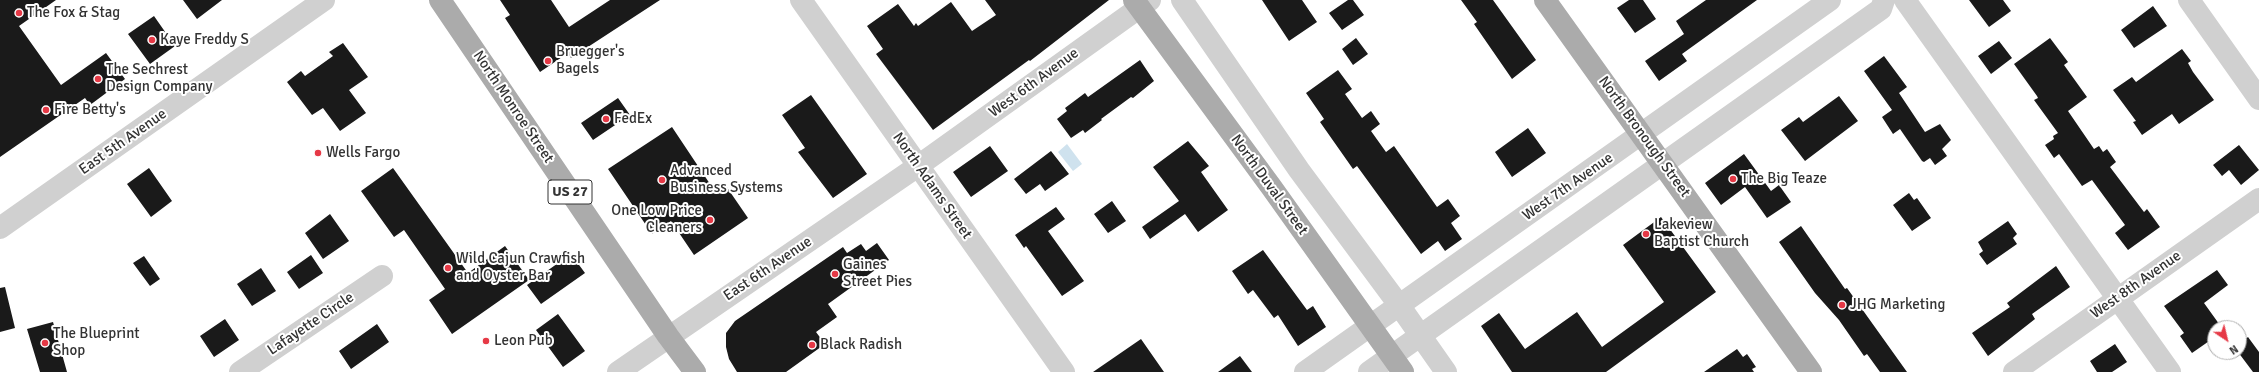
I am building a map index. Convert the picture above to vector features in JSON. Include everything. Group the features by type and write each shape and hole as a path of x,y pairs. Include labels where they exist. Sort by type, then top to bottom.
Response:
{"main road":[{"name":"North Monroe Street","path":"440,0 668,336 695,372"},
{"name":"North Bronough Street","path":"1545,0 1663,162 1811,372"},
{"name":"North Duval Street","path":"1141,3 1397,364"}],"street":[{"name":"East 5th Avenue","path":"0,228 324,0"},
{"name":"North Adams Street","path":"802,0 1064,372"},
{"path":"1182,0 1299,170 1399,305 1446,372"},
{"name":"West 7th Avenue","path":"1305,372 1830,0"},
{"path":"1369,372 1397,364 1420,335 1881,8 1884,0"},
{"path":"1905,0 2170,372"},
{"path":"2189,0 2259,99"},
{"name":"West 6th Avenue","path":"918,166 1141,3"},
{"name":"East 6th Avenue","path":"618,372 668,336 918,166"},
{"name":"West 8th Avenue","path":"2014,372 2259,199"},
{"path":"1545,203 1565,232"},
{"name":"Lafayette Circle","path":"240,372 382,276"}],"water":[{"path":"1067,144 1082,164 1073,171 1058,152"}],"building":[{"path":"0,0 56,0 19,26 61,85 106,53 125,79 90,105 85,98 0,157"},
{"path":"183,0 222,0 197,19"},
{"path":"500,0 551,0 569,27 610,0 660,0 571,58 568,53 540,72 505,18 510,15"},
{"path":"985,0 1109,0 1030,61 1029,60 933,130 876,54 883,49 867,26 898,4 914,26 916,23 918,26 951,2 972,31 996,15"},
{"path":"1262,0 1302,0 1317,22 1289,41"},
{"path":"1348,0 1353,0 1364,15 1342,30 1329,13"},
{"path":"1461,0 1493,0 1536,60 1512,79 1474,24 1477,22"},
{"path":"1629,0 1643,0 1656,19 1635,33 1617,8"},
{"path":"1706,0 1757,0 1682,54 1687,61 1659,81 1645,61 1684,34 1676,21"},
{"path":"1969,0 2003,0 2011,11 1989,27"},
{"path":"2153,6 2167,26 2134,48 2121,30"},
{"name":"Kaye Freddy S","path":"154,16 175,46 150,64 128,34"},
{"path":"1356,38 1368,54 1353,65 1342,49"},
{"path":"2050,38 2068,62 2064,65 2087,97 2068,111 2094,149 2099,146 2103,152 2107,149 2116,162 2110,167 2144,212 2147,209 2160,227 2128,250 2115,233 2125,225 2092,180 2082,186 2059,154 2054,158 2045,145 2054,139 2053,136 2058,133 2034,100 2038,98 2037,96 2014,64"},
{"path":"1999,41 2012,58 1991,74 1978,56"},
{"path":"343,43 368,77 349,90 366,113 340,131 323,108 312,115 287,82 301,71 305,76 333,56 329,52"},
{"path":"2182,49 2191,61 2188,63 2193,72 2214,100 2179,124 2172,114 2142,135 2133,122 2136,121 2113,90 2132,77 2136,82"},
{"path":"1884,56 1907,87 1899,93 1925,132 1940,124 1951,140 1942,149 1947,156 1935,165 1930,158 1924,162 1922,161 1900,129 1893,134 1882,117 1892,110 1864,71"},
{"path":"1140,60 1154,81 1133,98 1131,97 1101,119 1102,120 1085,133 1083,130 1071,138 1057,119 1067,111 1065,108 1085,93 1088,97"},
{"path":"1338,70 1352,89 1345,94 1362,118 1371,111 1380,124 1371,131 1386,152 1394,146 1437,207 1448,199 1460,216 1451,223 1462,239 1445,251 1438,241 1421,254 1357,166 1353,169 1320,122 1324,119 1306,93"},
{"path":"811,95 867,174 833,198 798,152 805,148 782,115"},
{"path":"1839,96 1858,121 1805,161 1781,130 1799,117 1803,122"},
{"name":"FedEx","path":"618,98 630,115 593,140 581,123"},
{"name":"Advanced Business Systems","path":"672,127 716,193 726,186 748,218 694,255 671,221 652,234 608,169"},
{"path":"1528,128 1546,153 1512,177 1495,152"},
{"path":"1188,141 1209,166 1201,172 1228,210 1198,232 1185,214 1150,239 1142,227 1179,201 1153,167"},
{"path":"2239,145 2259,170 2241,185 2229,170 2222,176 2213,165"},
{"path":"990,146 1008,171 971,197 953,172"},
{"path":"1051,151 1069,174 1045,191 1040,184 1026,194 1014,179"},
{"path":"1744,154 1771,191 1779,185 1791,202 1767,218 1745,187 1721,205 1705,183"},
{"path":"149,168 172,201 151,217 127,184"},
{"path":"393,168 468,273 505,246 529,280 452,334 429,300 445,289 404,230 394,237 361,191"},
{"path":"1909,193 1914,200 1917,198 1931,218 1912,231 1893,205"},
{"path":"1112,201 1126,221 1108,233 1094,214"},
{"path":"1056,207 1065,219 1048,231 1084,281 1062,296 1026,246 1024,248 1015,235"},
{"path":"330,214 349,241 323,259 305,233"},
{"path":"1661,217 1716,292 1606,372 1512,372 1481,326 1499,313 1525,349 1577,312 1602,347 1664,302 1623,245"},
{"path":"2008,221 2017,234 2013,238 2017,244 1987,265 1979,254 1983,251 1978,242"},
{"path":"1801,226 1845,289 1847,288 1907,372 1880,372 1867,354 1864,356 1839,320 1815,293 1779,242"},
{"path":"877,243 889,260 828,304 837,317 816,332 825,344 786,372 737,372 729,359 726,347 726,333 735,321 843,247 847,253 861,244 866,251"},
{"path":"1263,250 1307,310 1313,306 1326,327 1298,346 1278,315 1274,318 1253,290 1248,294 1232,271"},
{"path":"571,254 585,273 541,304 527,285"},
{"path":"311,255 323,273 299,289 287,272"},
{"path":"144,256 160,279 150,286 133,263"},
{"path":"2056,266 2070,287 2032,314 2035,319 1988,356 1972,333 2010,307 2007,303"},
{"path":"261,268 276,291 252,306 237,284"},
{"path":"2217,270 2228,285 2204,303 2216,320 2207,320 2207,343 2192,353 2180,336 2184,333 2164,306"},
{"path":"5,287 15,328 0,332 0,288"},
{"path":"558,314 585,351 563,367 536,330"},
{"path":"225,319 239,340 214,357 200,336"},
{"name":"The Blueprint Shop","path":"53,322 67,372 40,372 27,329"},
{"path":"377,324 389,342 351,369 339,351"},
{"path":"2248,337 2259,352 2259,372 2253,372 2244,360 2247,360"},
{"path":"1141,339 1164,372 1093,372"},
{"path":"2115,344 2127,362 2112,372 2097,372 2090,361"},
{"path":"1737,349 1743,357 1747,354 1756,367 1752,369 1754,372 1704,372"},
{"path":"1240,356 1252,372 1218,372"}],"place":[{"name":"The Fox & Stag","path":"19,13"},
{"name":"Kaye Freddy S","path":"152,40"},
{"name":"Bruegger's Bagels","path":"548,61"},
{"name":"The Sechrest Design Company","path":"98,79"},
{"name":"Fire Betty's","path":"46,110"},
{"name":"FedEx","path":"606,119"},
{"name":"Wells Fargo","path":"318,153"},
{"name":"The Big Teaze","path":"1733,179"},
{"name":"Advanced Business Systems","path":"662,180"},
{"name":"One Low Price Cleaners","path":"710,220"},
{"name":"Lakeview Baptist Church","path":"1646,234"},
{"name":"Wild Cajun Crawfish and Oyster Bar","path":"448,268"},
{"name":"Gaines Street Pies","path":"835,274"},
{"name":"JHG Marketing","path":"1842,305"},
{"name":"Leon Pub","path":"486,341"},
{"name":"The Blueprint Shop","path":"45,343"},
{"name":"Black Radish","path":"812,345"}]}
